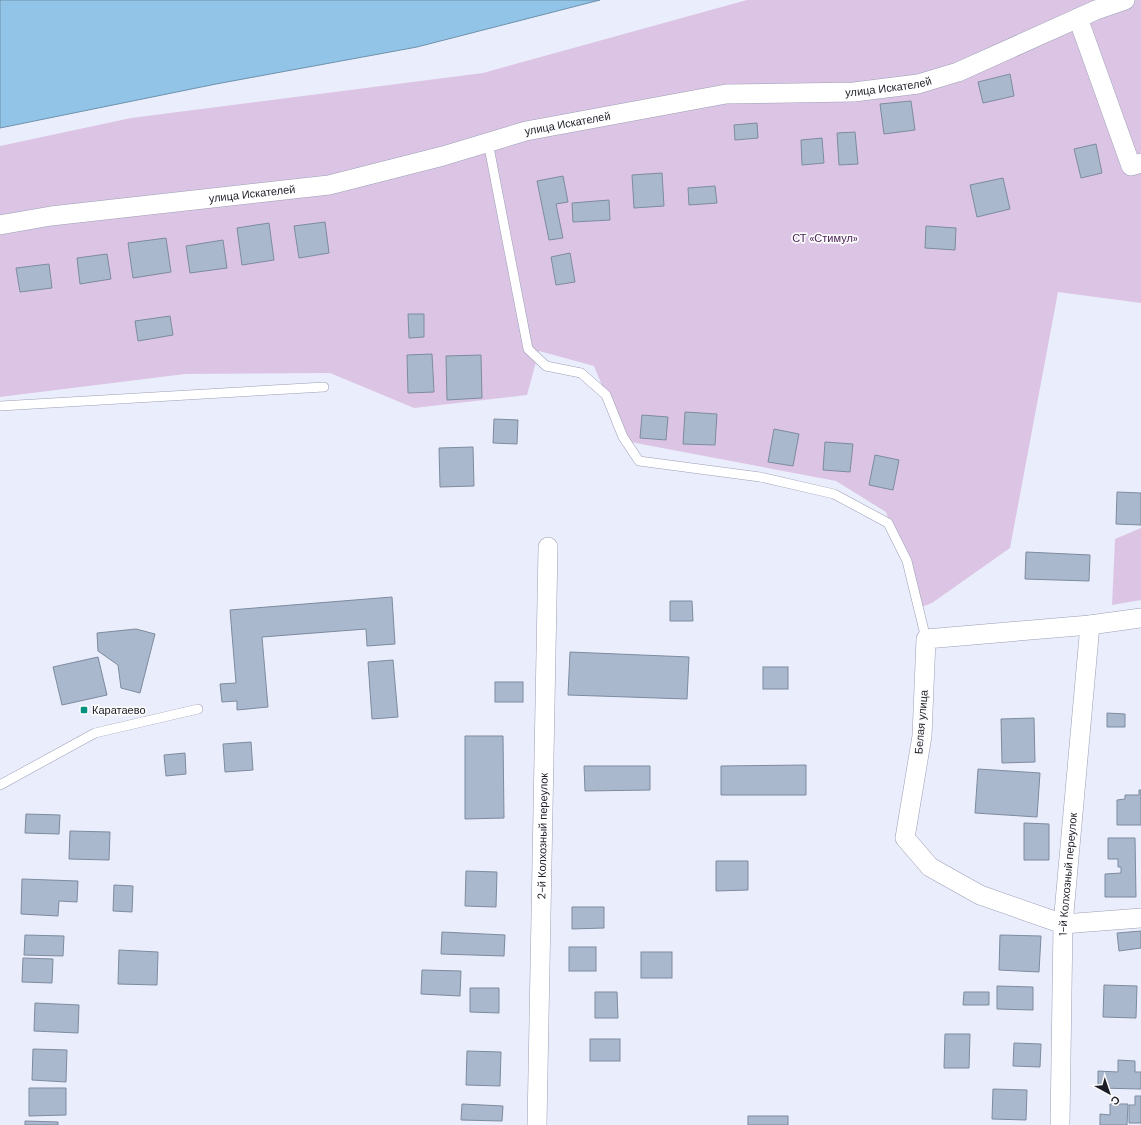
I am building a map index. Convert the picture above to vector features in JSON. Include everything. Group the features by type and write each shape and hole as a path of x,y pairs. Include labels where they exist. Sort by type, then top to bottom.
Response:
{"street":[{"name":"улица Искателей","path":"0,225 51,216 329,185 443,156 526,131 726,94 854,92 918,84 958,72 1096,10 1125,0"},
{"path":"1078,18 1136,165"},
{"name":"2-й Колхозный переулок","path":"537,1125 548,547"},
{"path":"926,639 1090,625 1141,618"},
{"name":"1-й Колхозный переулок","path":"1060,1125 1063,924 1090,625"},
{"name":"Белая улица","path":"926,639 922,736 905,838 930,867 980,894 1063,924"},
{"path":"1063,924 1141,918"}],"lane":[{"path":"488,142 528,349 546,366 581,373 606,395 623,437 639,461 760,477 834,494 888,523 906,561 926,639"},
{"path":"0,406 324,387"},
{"path":"0,785 95,733 198,709"}],"green space":[{"name":"СТ «Стимул»","path":"747,0 1141,0 1141,303 1058,292 1010,548 932,603 916,609 909,580 886,512 836,481 625,441 594,366 539,351 527,395 414,408 330,373 185,374 0,397 0,146 131,118 483,73"},
{"path":"1141,528 1141,600 1112,605 1115,539"}],"water":[{"path":"0,0 600,0 417,47 216,84 0,128"}],"building":[{"path":"1010,74 1014,96 983,103 978,82"},
{"path":"911,101 915,130 884,134 880,104"},
{"path":"757,123 758,138 735,140 734,125"},
{"path":"855,132 858,164 839,165 837,133"},
{"path":"822,138 824,163 802,165 801,140"},
{"path":"1096,144 1102,173 1081,178 1074,149"},
{"path":"662,173 664,206 634,208 632,175"},
{"path":"563,176 568,202 556,204 563,238 549,240 537,181"},
{"path":"1003,178 1010,209 977,217 970,185"},
{"path":"715,186 717,203 689,205 688,188"},
{"path":"609,200 610,220 573,222 572,203"},
{"path":"325,222 329,253 299,258 294,226"},
{"path":"269,223 274,260 242,265 237,228"},
{"path":"926,226 956,228 955,250 925,248"},
{"path":"166,238 171,272 133,278 128,243"},
{"path":"223,240 227,268 190,273 186,246"},
{"path":"570,253 575,282 556,285 551,257"},
{"path":"107,254 111,279 80,284 77,258"},
{"path":"49,264 52,288 20,292 16,268"},
{"path":"408,314 424,314 424,337 409,338"},
{"path":"170,316 173,335 138,341 135,321"},
{"path":"432,354 434,392 408,393 407,355"},
{"path":"481,355 482,398 447,400 446,356"},
{"path":"685,412 717,414 715,445 683,444"},
{"path":"642,415 668,417 666,440 640,438"},
{"path":"494,419 518,420 517,444 493,443"},
{"path":"774,429 799,434 793,466 768,462"},
{"path":"825,442 853,444 850,472 823,470"},
{"path":"473,447 474,486 440,487 439,448"},
{"path":"875,455 899,460 893,490 869,485"},
{"path":"1117,492 1141,493 1141,525 1116,524"},
{"path":"1026,552 1090,555 1089,581 1025,579"},
{"path":"392,597 395,644 367,646 366,629 262,637 268,707 237,710 237,701 222,702 220,684 236,683 230,610"},
{"path":"670,601 692,601 693,621 670,621"},
{"path":"136,629 155,634 140,693 121,688 118,665 98,651 97,633"},
{"path":"570,652 689,657 687,699 568,695"},
{"path":"98,657 107,695 62,705 53,667"},
{"path":"393,660 398,717 372,719 368,662"},
{"path":"763,667 788,667 788,689 763,689"},
{"path":"495,682 523,682 523,702 495,702"},
{"path":"1107,713 1125,714 1125,727 1107,727"},
{"path":"1034,718 1035,762 1002,763 1001,719"},
{"path":"465,736 503,736 504,818 465,819"},
{"path":"251,742 253,770 225,772 223,744"},
{"path":"185,753 186,774 166,776 164,755"},
{"path":"806,765 806,795 721,795 721,766"},
{"path":"584,766 650,766 650,790 585,791"},
{"path":"978,769 1040,773 1037,817 975,813"},
{"path":"1139,790 1141,790 1141,825 1117,825 1117,800 1125,799 1125,795 1139,795"},
{"path":"26,814 60,815 59,834 25,833"},
{"path":"1024,823 1049,824 1049,860 1024,860"},
{"path":"70,831 110,832 109,860 69,859"},
{"path":"1108,838 1135,838 1136,897 1105,897 1105,874 1121,873 1121,867 1118,867 1118,859 1108,859"},
{"path":"716,861 748,861 748,890 716,891"},
{"path":"466,871 497,872 496,907 465,906"},
{"path":"22,879 78,881 77,902 59,901 58,916 21,914"},
{"path":"114,885 133,886 132,912 113,911"},
{"path":"572,907 604,907 604,928 572,929"},
{"path":"1141,931 1141,948 1119,951 1117,933"},
{"path":"442,932 505,935 504,956 441,954"},
{"path":"25,935 64,936 63,956 24,955"},
{"path":"1000,935 1041,936 1039,972 999,970"},
{"path":"569,947 596,947 596,971 569,971"},
{"path":"119,950 158,952 157,985 118,984"},
{"path":"641,952 672,952 672,978 641,978"},
{"path":"23,958 53,959 52,983 22,982"},
{"path":"422,970 461,971 460,996 421,994"},
{"path":"1104,985 1137,986 1136,1018 1103,1017"},
{"path":"997,986 1033,987 1033,1010 997,1009"},
{"path":"470,988 499,988 499,1013 470,1012"},
{"path":"595,992 617,992 618,1018 595,1018"},
{"path":"964,992 989,992 989,1005 963,1005"},
{"path":"35,1003 79,1005 78,1033 34,1031"},
{"path":"945,1034 970,1034 969,1068 944,1068"},
{"path":"590,1039 620,1039 620,1061 590,1061"},
{"path":"1014,1043 1041,1044 1040,1067 1013,1066"},
{"path":"33,1049 67,1050 66,1082 32,1080"},
{"path":"467,1051 501,1052 500,1086 466,1085"},
{"path":"1118,1060 1135,1061 1135,1072 1141,1072 1141,1089 1098,1088 1098,1071 1118,1072"},
{"path":"29,1088 66,1088 66,1115 29,1116"},
{"path":"993,1089 1027,1090 1026,1120 992,1119"},
{"path":"1135,1096 1141,1096 1141,1123 1129,1123 1129,1105 1135,1105"},
{"path":"462,1104 503,1106 502,1121 461,1120"},
{"path":"1110,1104 1128,1104 1127,1125 1100,1125 1100,1114 1110,1115"},
{"path":"748,1116 788,1116 788,1125 748,1125"},
{"path":"25,1121 58,1122 58,1125 25,1125"}],"place":[{"name":"Каратаево","path":"84,710"}]}
